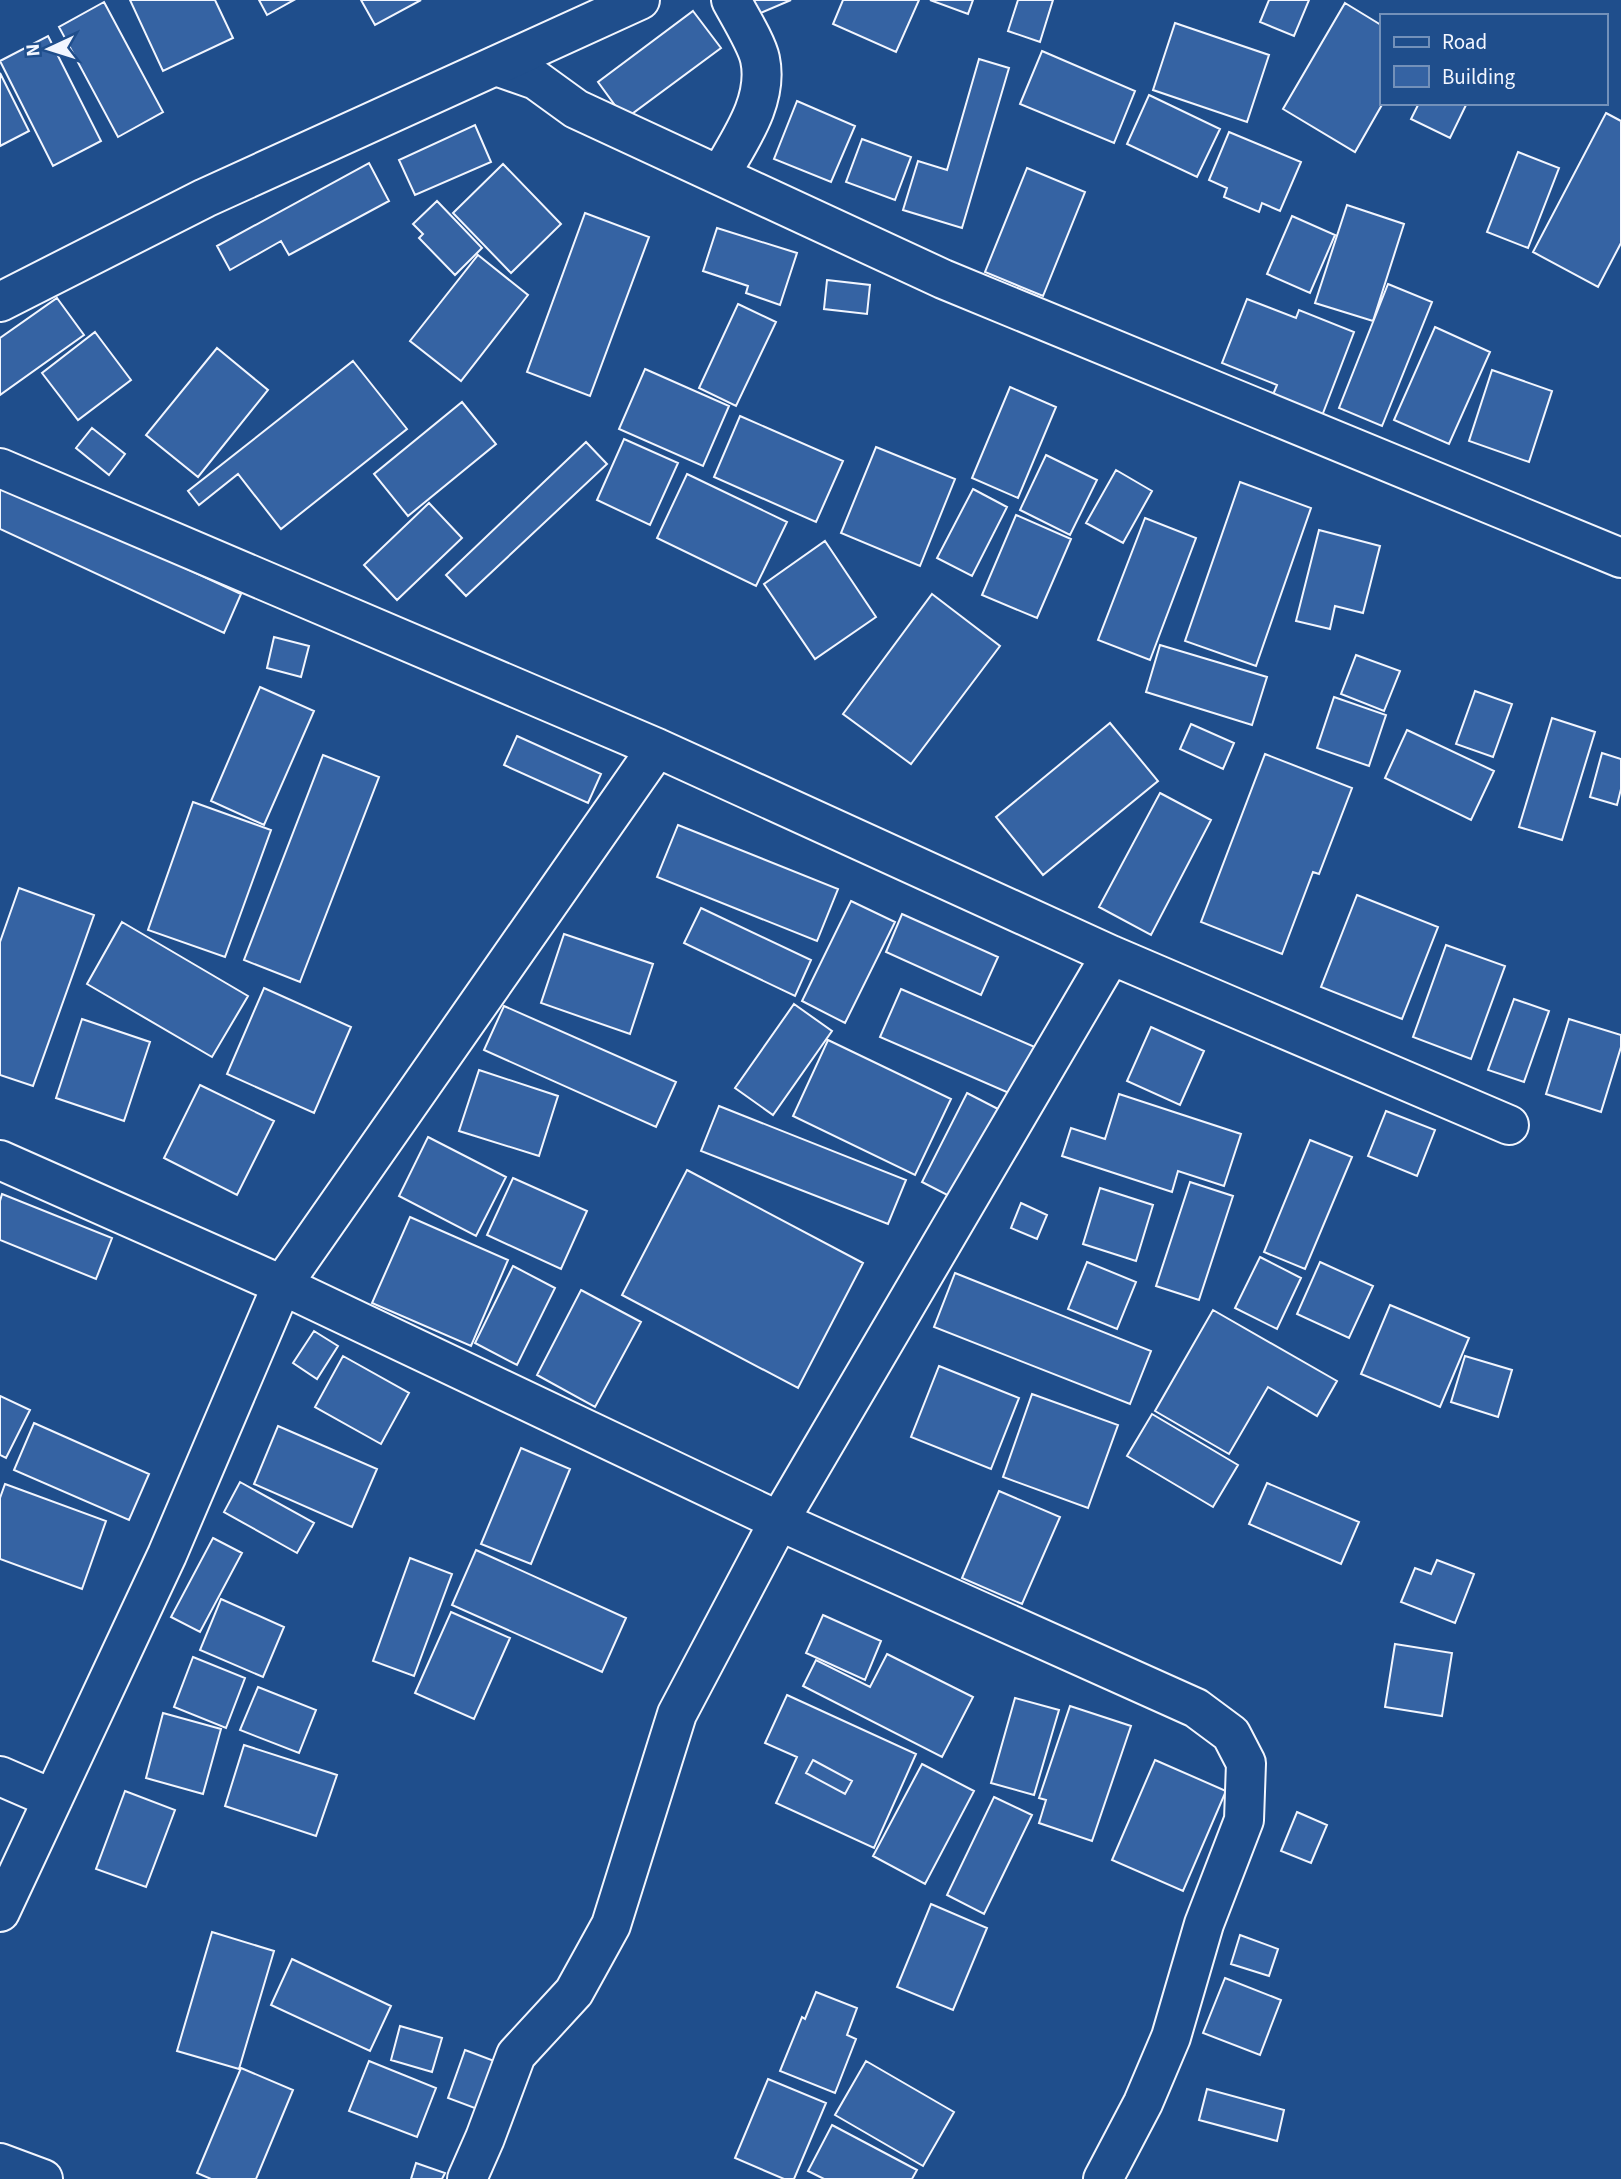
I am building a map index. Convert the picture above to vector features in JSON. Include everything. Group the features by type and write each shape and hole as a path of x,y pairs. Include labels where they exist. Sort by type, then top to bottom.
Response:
{"street":[{"path":"0,302 205,198 640,0"},
{"path":"720,175 752,118 760,94 760,59 731,0"},
{"path":"496,66 536,80 576,109 956,284 1621,558"},
{"path":"0,468 657,748 1111,955 1509,1125"},
{"path":"0,1912 167,1555 282,1285 657,748"},
{"path":"467,2179 516,2055 574,1992 611,1925 677,1714 779,1521 1111,955"},
{"path":"0,1160 282,1285 779,1521 1196,1708 1231,1734 1246,1763 1244,1820 1204,1924 1171,2037 1143,2103 1103,2179"},
{"path":"0,1776 53,1799"},
{"path":"0,2163 43,2179"}],"building":[{"path":"130,0 215,0 233,38 163,71"},
{"path":"259,0 294,0 267,15"},
{"path":"361,0 421,0 375,25"},
{"path":"743,0 791,0 751,17"},
{"path":"843,0 919,0 896,52 833,24"},
{"path":"930,0 973,0 968,14"},
{"path":"1018,0 1053,0 1040,42 1008,31"},
{"path":"1269,0 1309,0 1294,36 1260,22"},
{"path":"104,2 163,112 118,137 59,27"},
{"path":"1345,3 1380,24 1382,105 1355,152 1283,109"},
{"path":"693,11 721,48 625,119 598,82"},
{"path":"1175,23 1269,55 1247,122 1153,90"},
{"path":"48,36 101,141 53,166 0,61"},
{"path":"1042,51 1135,91 1114,143 1020,104"},
{"path":"979,59 1009,68 962,228 903,210 918,161 947,170"},
{"path":"0,73 29,131 0,146"},
{"path":"1149,95 1220,129 1197,177 1127,144"},
{"path":"797,101 855,126 831,182 774,159"},
{"path":"1418,105 1466,105 1450,138 1411,119"},
{"path":"1606,113 1621,121 1621,243 1598,287 1533,252"},
{"path":"475,125 491,162 415,195 399,160"},
{"path":"1229,132 1301,162 1280,211 1262,203 1259,212 1224,197 1227,188 1209,180"},
{"path":"862,139 911,157 895,200 846,182"},
{"path":"1518,152 1559,168 1528,248 1487,232"},
{"path":"369,163 389,201 289,255 281,241 230,270 217,246"},
{"path":"503,164 561,224 511,273 453,213"},
{"path":"1027,168 1085,192 1043,296 985,272"},
{"path":"437,201 482,248 455,275 419,238 423,234 413,224"},
{"path":"1347,205 1404,224 1373,321 1315,303"},
{"path":"585,213 649,237 590,396 527,372"},
{"path":"1292,216 1335,235 1310,293 1267,274"},
{"path":"717,228 797,253 780,305 746,293 748,286 703,271"},
{"path":"478,255 528,295 461,381 410,341"},
{"path":"827,280 870,285 867,314 824,309"},
{"path":"1388,284 1432,302 1382,426 1339,408"},
{"path":"57,298 84,335 0,395 0,338"},
{"path":"1247,299 1296,318 1299,310 1354,332 1320,421 1270,402 1277,385 1222,363"},
{"path":"738,304 776,322 736,406 699,388"},
{"path":"1435,327 1490,352 1449,444 1394,420"},
{"path":"95,332 131,380 78,420 42,373"},
{"path":"217,348 268,390 198,477 146,435"},
{"path":"353,361 407,429 281,529 238,474 199,505 188,491"},
{"path":"645,369 729,406 703,466 619,429"},
{"path":"1492,370 1552,391 1529,462 1469,441"},
{"path":"1010,387 1056,407 1018,498 972,478"},
{"path":"462,402 496,444 408,516 374,474"},
{"path":"740,416 843,461 816,522 714,477"},
{"path":"92,428 125,454 109,475 76,448"},
{"path":"624,439 678,463 650,525 597,500"},
{"path":"586,442 607,464 466,596 446,575"},
{"path":"876,447 955,479 920,566 841,533"},
{"path":"1046,455 1097,480 1070,535 1020,510"},
{"path":"1116,470 1152,491 1123,543 1086,523"},
{"path":"687,474 787,522 756,586 657,538"},
{"path":"0,482 241,594 224,633 0,529"},
{"path":"1240,482 1311,508 1256,666 1185,641"},
{"path":"973,489 1007,507 972,576 937,558"},
{"path":"429,503 462,538 397,600 364,565"},
{"path":"1016,515 1071,539 1037,618 982,595"},
{"path":"1145,518 1196,538 1150,660 1098,640"},
{"path":"1319,530 1380,546 1363,613 1335,606 1330,629 1296,621"},
{"path":"825,541 876,617 815,659 764,584"},
{"path":"932,594 1000,646 911,764 843,714"},
{"path":"274,637 309,646 301,677 267,668"},
{"path":"1160,645 1267,677 1252,725 1146,692"},
{"path":"1356,655 1400,671 1384,711 1341,694"},
{"path":"260,687 314,711 264,825 211,801"},
{"path":"1475,691 1512,704 1493,757 1456,744"},
{"path":"1334,697 1386,715 1369,766 1317,748"},
{"path":"1552,718 1595,732 1562,840 1519,827"},
{"path":"1110,723 1158,781 1043,875 996,817"},
{"path":"1191,724 1234,743 1223,769 1180,749"},
{"path":"1407,730 1494,771 1471,820 1385,778"},
{"path":"517,736 601,774 588,803 504,765"},
{"path":"1602,753 1621,759 1621,789 1617,805 1590,797"},
{"path":"1265,754 1352,788 1319,874 1313,872 1282,954 1201,922"},
{"path":"323,755 379,777 300,982 244,960"},
{"path":"1160,793 1211,820 1151,935 1099,907"},
{"path":"193,802 271,830 225,957 148,930"},
{"path":"678,825 838,889 817,941 657,877"},
{"path":"19,888 94,915 33,1086 0,1075 0,942"},
{"path":"1357,895 1438,927 1402,1019 1321,987"},
{"path":"851,901 895,922 845,1023 802,1001"},
{"path":"701,908 811,960 795,996 684,943"},
{"path":"902,914 998,957 981,995 886,952"},
{"path":"122,922 248,996 212,1057 87,984"},
{"path":"564,934 653,964 630,1034 541,1003"},
{"path":"1446,945 1505,966 1471,1059 1413,1037"},
{"path":"264,988 351,1027 314,1113 227,1074"},
{"path":"901,989 1044,1051 1023,1099 880,1037"},
{"path":"1514,999 1549,1011 1524,1082 1488,1070"},
{"path":"794,1004 832,1031 773,1115 735,1088"},
{"path":"504,1006 676,1082 656,1127 484,1050"},
{"path":"82,1019 150,1042 124,1121 56,1098"},
{"path":"1569,1019 1621,1035 1621,1047 1601,1112 1546,1094"},
{"path":"1151,1027 1204,1051 1180,1105 1127,1081"},
{"path":"828,1040 951,1099 915,1175 793,1116"},
{"path":"479,1070 558,1096 539,1156 459,1131"},
{"path":"200,1085 274,1121 237,1195 164,1158"},
{"path":"967,1093 1000,1110 955,1199 922,1182"},
{"path":"1119,1094 1241,1134 1224,1186 1178,1171 1172,1192 1062,1156 1071,1128 1105,1139"},
{"path":"719,1106 906,1180 888,1224 701,1151"},
{"path":"1386,1111 1435,1130 1417,1176 1368,1156"},
{"path":"428,1137 506,1177 476,1236 399,1196"},
{"path":"1310,1140 1352,1157 1305,1269 1264,1252"},
{"path":"687,1170 863,1263 798,1388 622,1295"},
{"path":"513,1178 587,1211 561,1269 487,1235"},
{"path":"1190,1182 1233,1196 1199,1300 1156,1286"},
{"path":"1100,1188 1153,1205 1136,1261 1083,1244"},
{"path":"2,1194 112,1238 96,1279 0,1240"},
{"path":"1021,1203 1047,1215 1037,1239 1011,1228"},
{"path":"410,1217 508,1260 471,1346 372,1303"},
{"path":"1260,1257 1301,1278 1277,1329 1235,1308"},
{"path":"1087,1262 1136,1282 1117,1329 1068,1309"},
{"path":"1320,1262 1373,1286 1349,1338 1297,1314"},
{"path":"513,1266 555,1288 517,1365 475,1343"},
{"path":"955,1273 1151,1351 1130,1404 934,1327"},
{"path":"581,1290 641,1322 595,1407 537,1375"},
{"path":"1390,1305 1469,1338 1440,1407 1361,1374"},
{"path":"1213,1310 1337,1381 1317,1416 1268,1387 1229,1454 1155,1411"},
{"path":"314,1331 338,1346 317,1379 293,1363"},
{"path":"343,1356 409,1393 381,1444 315,1407"},
{"path":"1465,1356 1512,1370 1498,1417 1451,1402"},
{"path":"939,1366 1019,1398 991,1469 911,1437"},
{"path":"1032,1394 1118,1425 1088,1508 1003,1477"},
{"path":"0,1396 30,1410 6,1458 0,1455"},
{"path":"1152,1414 1238,1465 1213,1507 1127,1456"},
{"path":"34,1423 149,1474 129,1520 14,1470"},
{"path":"278,1426 377,1469 352,1527 254,1484"},
{"path":"521,1448 570,1469 531,1564 481,1544"},
{"path":"240,1482 314,1523 297,1553 224,1512"},
{"path":"1267,1483 1359,1522 1341,1564 1249,1524"},
{"path":"5,1484 106,1521 82,1589 0,1559 0,1498"},
{"path":"999,1491 1060,1517 1022,1604 962,1578"},
{"path":"213,1538 242,1553 200,1632 171,1617"},
{"path":"476,1550 626,1618 602,1672 452,1605"},
{"path":"410,1558 452,1574 414,1676 373,1661"},
{"path":"1437,1560 1474,1574 1455,1623 1401,1602 1415,1568 1431,1574"},
{"path":"221,1599 284,1627 263,1677 200,1650"},
{"path":"451,1612 510,1638 474,1719 415,1693"},
{"path":"823,1615 881,1641 865,1680 806,1653"},
{"path":"1395,1644 1452,1653 1442,1716 1385,1707"},
{"path":"887,1654 973,1697 942,1757 803,1686 816,1660 870,1687"},
{"path":"193,1657 245,1678 226,1728 174,1707"},
{"path":"258,1687 316,1710 299,1753 240,1730"},
{"path":"787,1695 916,1754 874,1848 776,1803 797,1757 765,1743","holes":["813,1760 852,1781 845,1794 806,1773"]},
{"path":"1015,1698 1059,1710 1034,1795 991,1783"},
{"path":"1070,1706 1131,1726 1092,1841 1039,1823 1046,1800 1039,1798"},
{"path":"163,1713 221,1729 203,1794 146,1778"},
{"path":"244,1745 337,1775 316,1836 225,1806"},
{"path":"813,1760 852,1781 845,1794 806,1773"},
{"path":"1155,1760 1226,1791 1183,1891 1112,1860"},
{"path":"922,1764 974,1791 925,1884 873,1856"},
{"path":"125,1791 175,1810 146,1887 96,1869"},
{"path":"994,1797 1032,1815 984,1914 947,1895"},
{"path":"1297,1812 1327,1825 1311,1863 1281,1851"},
{"path":"931,1904 987,1928 953,2010 897,1987"},
{"path":"212,1932 274,1951 239,2069 177,2051"},
{"path":"1240,1935 1278,1949 1269,1976 1231,1964"},
{"path":"292,1959 391,2006 370,2051 271,2005"},
{"path":"1225,1978 1281,2000 1260,2055 1203,2033"},
{"path":"816,1992 857,2008 847,2035 856,2039 835,2093 780,2071 802,2017 805,2019"},
{"path":"400,2026 442,2038 432,2072 391,2060"},
{"path":"465,2050 497,2062 480,2110 448,2098"},
{"path":"369,2061 436,2088 417,2137 349,2111"},
{"path":"866,2061 954,2112 923,2166 835,2115"},
{"path":"241,2068 293,2090 256,2179 211,2179 197,2173"},
{"path":"768,2079 826,2103 794,2179 784,2179 735,2158"},
{"path":"1207,2089 1284,2110 1277,2141 1199,2120"},
{"path":"832,2125 917,2170 912,2179 824,2179 808,2171"},
{"path":"416,2163 445,2173 442,2179 411,2179"}]}
